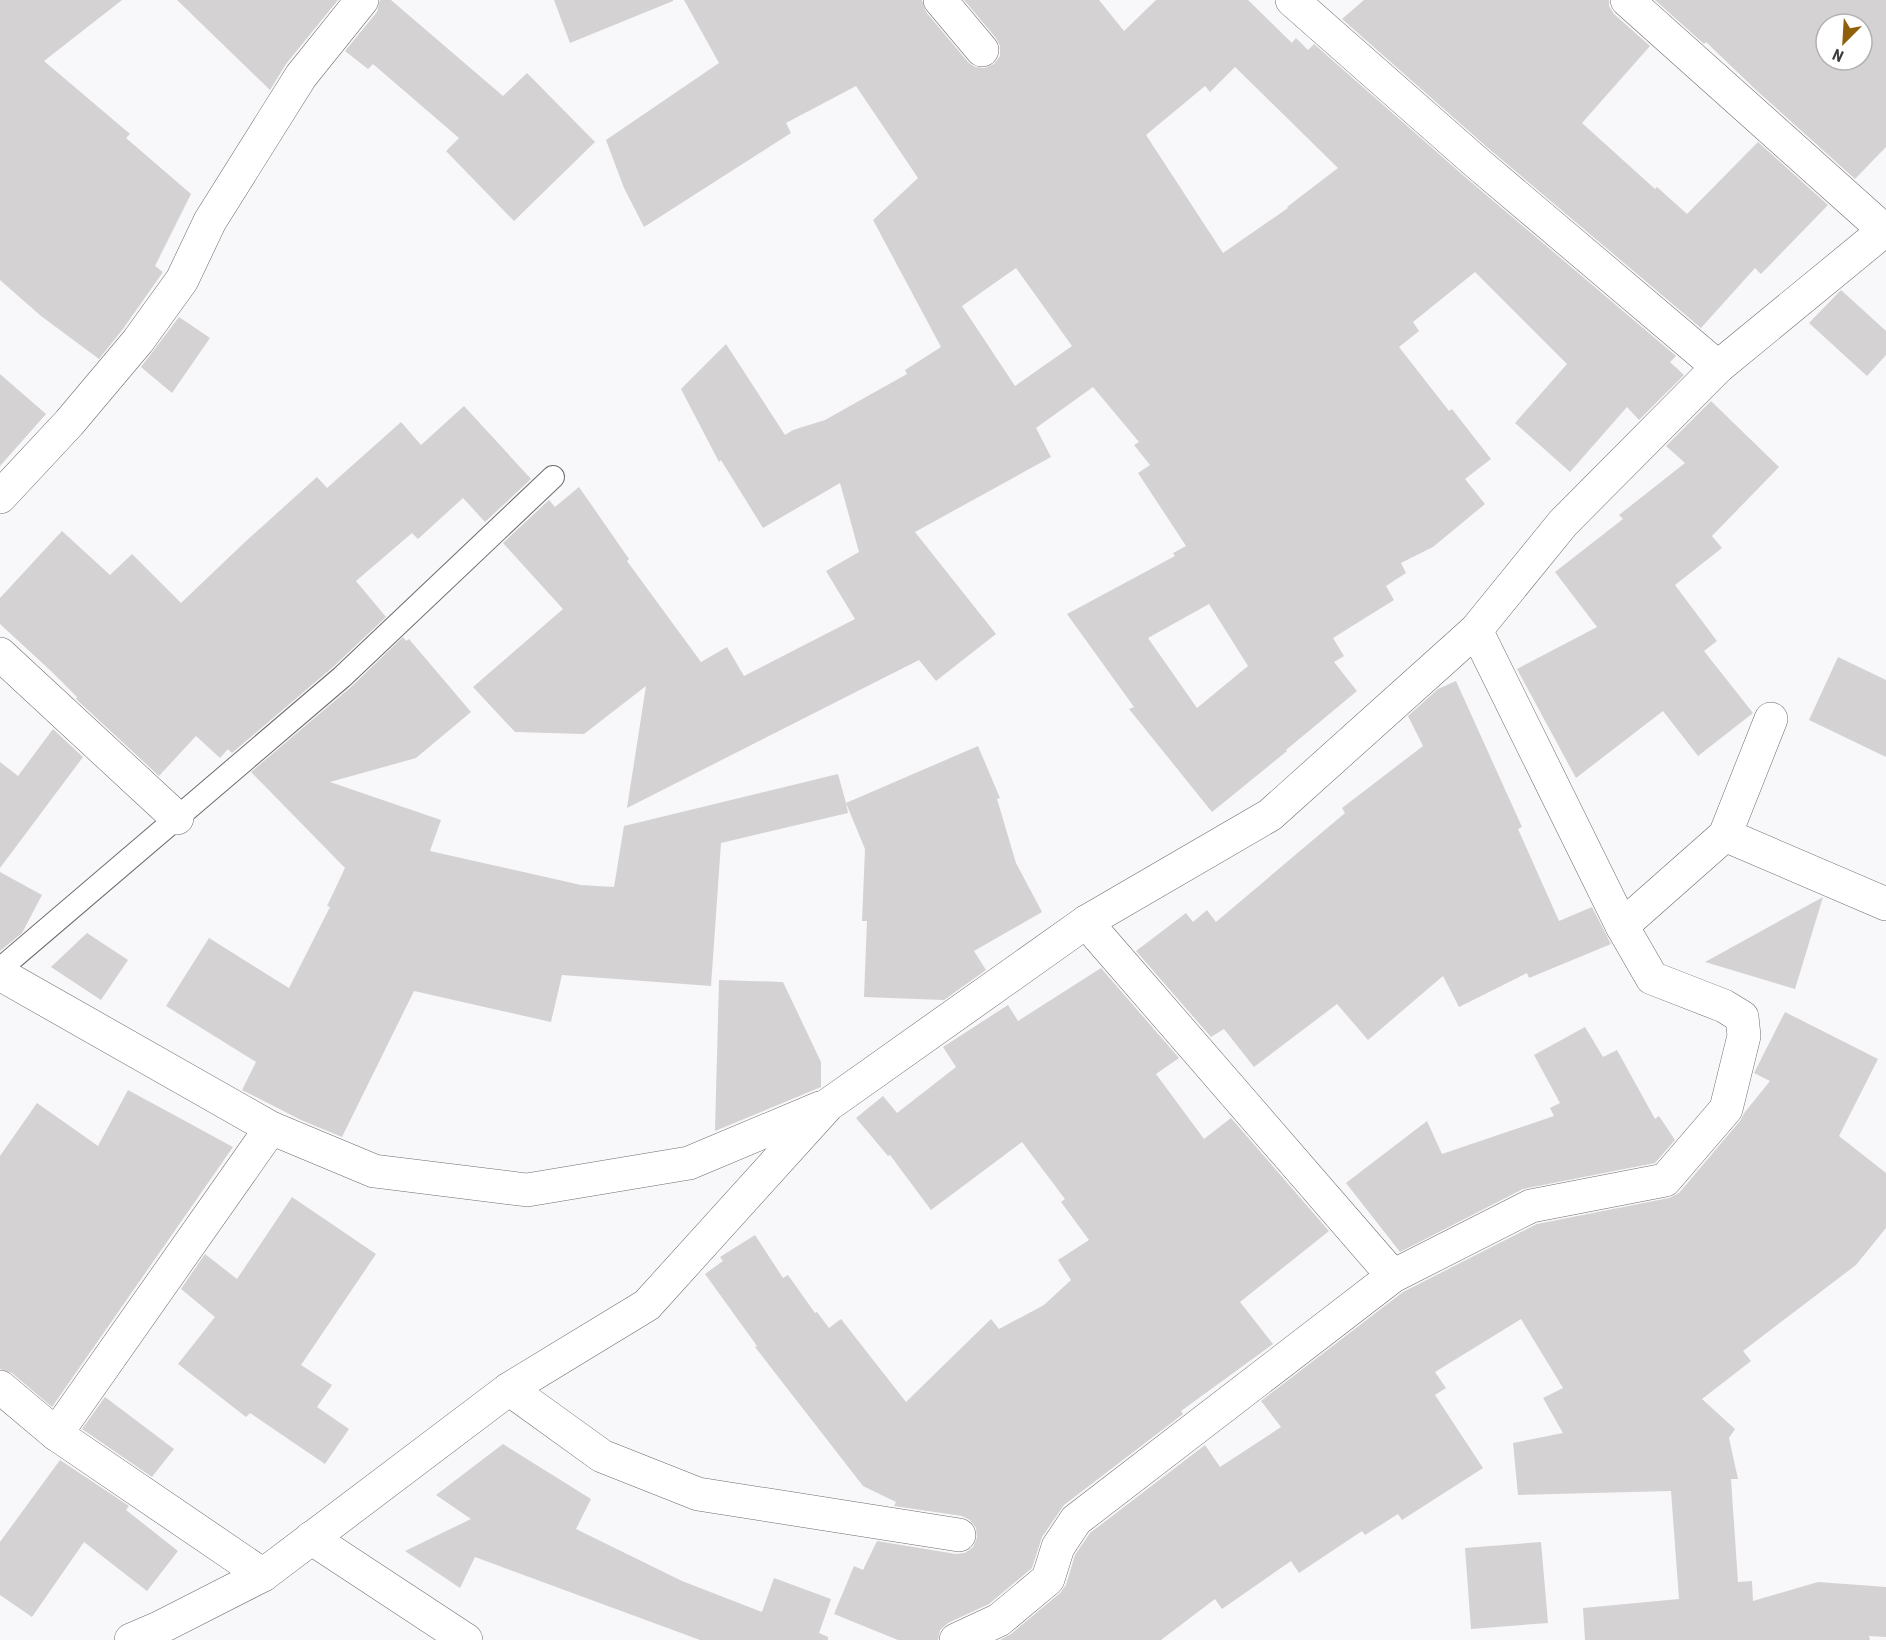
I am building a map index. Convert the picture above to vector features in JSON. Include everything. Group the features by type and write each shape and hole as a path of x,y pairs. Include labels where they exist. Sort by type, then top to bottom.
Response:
{"street":[{"path":"0,497 69,423 144,333 182,280 210,221 301,76 362,0"},
{"path":"940,0 982,50"},
{"path":"1292,0 1476,162 1718,367"},
{"path":"131,1640 263,1575 509,1389 647,1305 828,1105 1086,922 1270,815 1476,630 1563,523 1718,367 1885,230 1628,0"},
{"path":"956,1640 999,1620 1048,1579 1058,1547 1076,1520 1393,1276 1531,1206 1665,1180 1726,1109 1744,1036 1742,1017 1724,1006 1652,978 1622,926 1476,630"},
{"path":"0,654 177,818"},
{"path":"1622,926 1725,834 1771,719"},
{"path":"1725,834 1886,904"},
{"path":"1086,922 1393,1276"},
{"path":"0,974 271,1128 374,1171 527,1190 689,1163 828,1105"},
{"path":"56,1434 271,1128"},
{"path":"0,1387 56,1434 263,1575"},
{"path":"509,1389 602,1456 698,1494 959,1535"},
{"path":"311,1538 466,1640"}],"lane":[{"path":"0,969 342,676 553,477"}],"building":[{"path":"0,0 122,0 44,61 130,134 126,138 191,194 155,266 163,272 99,359 41,316 0,280"},
{"path":"177,0 338,0 286,64 270,90"},
{"path":"380,0 391,0 503,96 527,73 595,142 514,221 446,151 459,138 373,64 368,69 345,51 377,12"},
{"path":"554,0 673,0 673,1 570,43"},
{"path":"684,0 922,0 926,12 968,62 975,67 985,68 994,64 1000,56 1000,46 964,0 1099,0 1124,31 1156,0 1248,0 1292,43 1296,38 1308,50 1314,44 1464,176 1676,356 1670,362 1684,375 1639,420 1627,407 1570,472 1515,423 1567,364 1475,272 1413,322 1419,331 1399,347 1449,411 1452,409 1491,459 1465,479 1485,504 1433,547 1401,563 1406,573 1386,586 1394,600 1333,638 1344,656 1334,662 1357,691 1212,812 1129,709 1134,707 1067,614 1175,556 1173,553 1186,546 1138,473 1150,465 1134,445 1139,442 1093,387 1036,428 1051,457 915,532 996,634 936,681 919,660 627,808 646,686 584,734 515,732 473,687 563,609 503,543 549,500 555,507 579,487 629,559 627,561 701,662 727,647 744,676 855,619 826,571 859,552 840,483 763,528 721,460 719,462 681,389 726,344 785,435 793,430 825,420 907,374 905,370 941,347 873,220 918,178 856,86 786,123 791,133 644,227 624,188 606,140 719,63","holes":["1235,67 1338,168 1288,208 1223,253 1146,135 1205,86 1210,92","1016,268 1072,346 1015,386 962,306","1209,604 1248,666 1197,708 1148,638"]},
{"path":"1364,0 1609,0 1609,6 1614,14 1650,46 1582,123 1655,189 1657,187 1687,214 1758,142 1828,205 1761,274 1755,268 1701,328 1488,148 1342,19"},
{"path":"1655,0 1886,0 1886,147 1855,179 1706,42 1704,44"},
{"path":"1841,290 1886,331 1886,355 1867,376 1809,323"},
{"path":"179,317 210,338 172,393 141,367"},
{"path":"0,374 46,414 0,466"},
{"path":"1711,401 1779,467 1712,536 1722,548 1675,585 1717,641 1704,651 1753,713 1698,756 1663,711 1576,778 1517,669 1597,627 1555,572 1623,519 1619,515 1685,463 1666,446"},
{"path":"464,406 531,479 485,522 463,498 418,539 412,533 356,581 386,617 333,667 232,753 228,749 220,758 196,736 159,776 0,624 0,598 62,531 110,575 132,554 181,603 317,477 327,488 401,422 421,445"},
{"path":"403,637 406,641 409,639 471,712 416,758 330,782 441,820 430,851 581,885 614,887 624,826 838,774 848,813 721,843 711,986 562,975 551,1022 414,991 342,1137 301,1120 242,1090 256,1062 166,1006 209,938 289,988 330,907 327,906 345,868 251,772 351,687"},
{"path":"1838,657 1886,680 1886,757 1809,720"},
{"path":"1456,681 1522,827 1518,829 1559,921 1592,907 1611,944 1529,978 1527,973 1459,1007 1443,976 1368,1040 1337,1004 1254,1067 1224,1029 1211,1037 1136,951 1186,913 1193,922 1207,910 1216,922 1345,813 1342,808 1423,746 1408,716 1438,689"},
{"path":"53,729 83,757 0,868 0,762 18,776"},
{"path":"978,746 1000,798 997,799 1016,863 1042,912 974,951 986,970 944,1000 864,997 867,921 862,921 865,849 846,803"},
{"path":"0,872 42,895 22,933 0,951"},
{"path":"1823,897 1795,989 1705,962"},
{"path":"87,933 128,960 101,1000 51,967"},
{"path":"1101,968 1179,1058 1156,1074 1204,1139 1231,1118 1329,1231 1240,1302 1273,1344 1181,1411 1183,1414 1064,1505 1042,1537 1032,1568 989,1604 948,1623 940,1630 938,1640 898,1640 834,1614 854,1566 863,1570 877,1541 956,1554 965,1553 973,1547 977,1538 976,1528 970,1520 962,1516 894,1506 896,1502 863,1486 755,1347 757,1346 705,1274 723,1261 720,1257 755,1235 783,1278 788,1275 815,1313 817,1312 829,1328 841,1319 906,1402 991,1319 999,1329 1044,1305 1071,1280 1058,1260 1089,1240 1061,1202 1065,1199 1022,1142 931,1210 890,1155 888,1156 856,1118 883,1096 897,1113 956,1067 943,1047 1008,1005 1018,1021"},
{"path":"719,980 783,982 821,1062 821,1087 715,1131"},
{"path":"1785,1012 1878,1059 1839,1136 1886,1173 1886,1228 1856,1265 1743,1351 1751,1361 1702,1399 1735,1429 1729,1438 1738,1479 1731,1479 1738,1582 1752,1581 1753,1601 1818,1582 1886,1587 1886,1637 1869,1636 1870,1640 1585,1640 1583,1608 1679,1599 1671,1491 1518,1495 1513,1443 1563,1433 1543,1398 1563,1388 1521,1319 1435,1372 1446,1388 1435,1395 1483,1468 1402,1520 1398,1514 1365,1535 1362,1531 1299,1573 1291,1561 1222,1609 1215,1599 1161,1640 1000,1640 1011,1634 1060,1593 1066,1585 1075,1555 1090,1533 1205,1445 1220,1467 1281,1427 1261,1401 1403,1292 1537,1224 1669,1198 1679,1193 1740,1121 1770,1081 1754,1073"},
{"path":"1585,1027 1603,1057 1617,1050 1655,1119 1659,1116 1675,1140 1655,1163 1523,1189 1400,1252 1346,1183 1427,1121 1442,1154 1554,1116 1550,1108 1560,1103 1534,1055"},
{"path":"128,1090 233,1147 52,1407 12,1373 0,1369 0,1156 37,1103 98,1146"},
{"path":"292,1197 376,1254 301,1365 332,1385 317,1407 349,1429 325,1464 250,1413 246,1417 178,1364 215,1317 181,1289 205,1254 237,1279"},
{"path":"105,1397 174,1449 152,1477 82,1429"},
{"path":"503,1444 591,1499 576,1529 682,1581 762,1612 774,1578 831,1599 819,1633 828,1637 828,1640 700,1640 475,1557 460,1588 405,1551 471,1519 436,1495"},
{"path":"60,1460 129,1506 126,1510 178,1551 147,1591 84,1542 32,1617 0,1595 0,1542"},
{"path":"1541,1542 1548,1623 1471,1629 1465,1548"}]}
